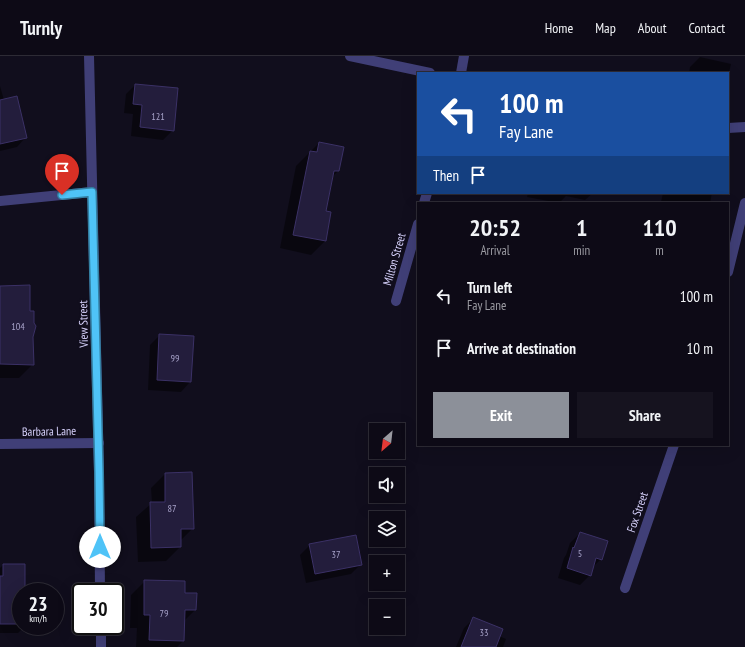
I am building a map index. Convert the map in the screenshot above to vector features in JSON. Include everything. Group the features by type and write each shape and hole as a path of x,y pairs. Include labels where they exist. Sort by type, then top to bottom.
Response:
{"street":[{"name":"View Street","path":"89,56 99,443 100,583"},
{"path":"350,56 425,72"},
{"path":"461,72 464,56"},
{"path":"729,128 745,127"},
{"path":"0,201 92,192"},
{"path":"729,268 745,203"},
{"name":"Milton Street","path":"396,301 417,228"},
{"name":"Barbara Lane","path":"0,444 99,443"},
{"name":"Fox Street","path":"625,588 674,446"},
{"path":"100,635 101,647"}],"building":[{"path":"135,84 178,88 174,131 140,127 142,105 133,104"},
{"path":"17,96 27,138 0,144 0,100"},
{"path":"319,142 344,147 339,171 334,171 326,211 331,212 326,241 293,235 310,151 317,152"},
{"path":"30,285 30,311 34,311 34,323 36,326 33,337 34,365 0,364 0,286"},
{"path":"159,334 194,336 191,382 157,380"},
{"path":"192,472 194,529 181,529 181,547 151,548 150,502 165,502 165,473"},
{"path":"580,532 608,541 602,560 596,558 591,576 567,568 573,547 574,548"},
{"path":"356,535 362,565 315,574 309,544"},
{"path":"3,564 25,564 25,583 12,583 12,624 0,624 0,576 3,576"},
{"path":"144,580 185,581 185,593 197,593 196,610 185,610 184,641 149,640 150,615 144,615"},
{"path":"473,617 503,629 496,647 461,647"}],"route":[{"path":"62,195 92,192 100,547"}]}
